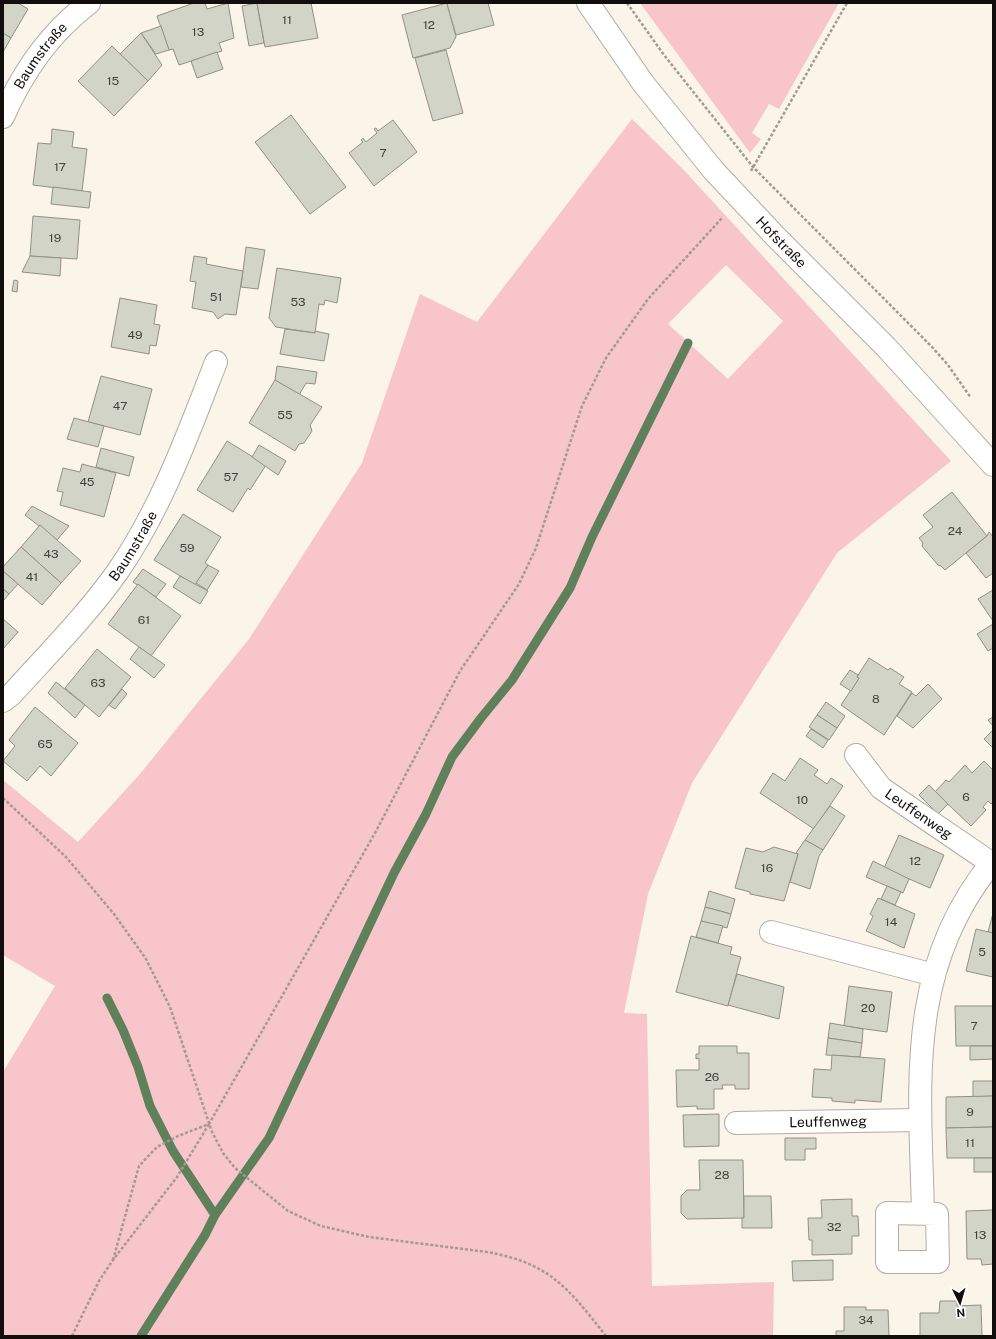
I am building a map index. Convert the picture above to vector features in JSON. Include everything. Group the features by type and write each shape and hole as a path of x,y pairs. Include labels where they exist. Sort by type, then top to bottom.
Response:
{"street":[{"name":"Baumstraße","path":"3,117 16,89 36,58 70,18 90,3"},
{"name":"Hofstraße","path":"588,3 658,102 738,196 886,347 993,465"},
{"name":"Baumstraße","path":"3,701 11,695 87,609 118,571 147,524 172,475 216,362"},
{"name":"Leuffenweg","path":"856,755 881,788 992,862 957,916 943,948 934,975 926,1008 921,1040 920,1120 923,1213"},
{"path":"771,932 934,975"},
{"name":"Leuffenweg","path":"736,1122 920,1120"}],"path":[{"path":"627,3 664,55 753,167 937,353 961,382 973,402"},
{"path":"72,1336 93,1292 113,1260 177,1177 209,1124 375,833 460,670 522,579 536,548 582,406 606,358 648,299 717,225 738,196 753,167 847,3"},
{"path":"3,798 66,857 114,914 146,959 170,1007 209,1124 219,1148 239,1172 294,1214 337,1230 369,1237 487,1252 503,1255 533,1265 566,1288 582,1304 606,1336"},
{"path":"113,1260 136,1174 143,1161 157,1148 178,1136 209,1124"}],"shaded area":[{"path":"640,3 839,3 779,109 769,104 752,133 761,139 750,153"},
{"path":"632,119 681,167 951,461 837,553 692,783 648,894 624,1013 647,1014 652,1286 774,1282 773,1336 3,1336 3,1072 55,986 3,955 3,780 78,842 140,774 249,639 362,463 420,294 477,322","holes":["726,265 783,321 728,379 668,324"]}],"building":[{"path":"3,3 18,3 28,9 11,38 3,33"},
{"path":"194,3 205,3 207,9 228,3 234,38 219,43 222,51 179,65 173,49 169,50 157,16"},
{"path":"257,3 264,43 249,46 242,6"},
{"path":"257,3 311,3 318,38 265,47"},
{"path":"447,3 456,37 450,48 413,58 402,15"},
{"path":"488,3 494,25 456,35 447,4"},
{"path":"161,26 169,50 156,54 141,33"},
{"path":"3,33 11,38 3,52"},
{"path":"141,33 162,65 148,81 120,54"},
{"path":"112,46 148,81 114,116 78,81"},
{"path":"446,50 463,113 433,121 415,58"},
{"path":"217,52 223,69 197,78 191,61"},
{"path":"291,115 346,187 310,214 255,142"},
{"path":"393,120 417,152 374,186 349,153 363,142 361,140 363,138 366,142 377,133 374,129 376,128 378,131"},
{"path":"52,129 74,132 72,147 87,149 82,191 33,185 38,143 51,144"},
{"path":"53,187 91,192 89,208 51,204"},
{"path":"33,216 80,220 77,259 30,256"},
{"path":"246,247 265,250 258,289 241,287"},
{"path":"30,256 61,258 60,276 22,272"},
{"path":"194,256 207,258 206,264 243,271 236,315 225,314 218,319 213,312 192,308 196,282 190,281"},
{"path":"277,268 341,278 337,303 325,300 324,305 319,304 315,333 276,327 269,318"},
{"path":"14,280 18,281 17,292 12,291"},
{"path":"120,298 157,305 154,324 160,325 156,346 150,345 149,354 111,347"},
{"path":"285,329 315,333 315,331 329,334 324,361 280,354"},
{"path":"277,366 317,372 315,384 306,383 299,395 275,380"},
{"path":"101,376 152,389 140,435 88,422"},
{"path":"275,380 322,407 310,425 312,431 304,443 299,444 295,451 249,423"},
{"path":"74,418 104,426 98,447 67,439"},
{"path":"227,441 266,465 250,490 248,488 233,512 197,490"},
{"path":"259,445 286,461 278,475 252,457"},
{"path":"101,448 134,457 129,476 96,467"},
{"path":"82,464 116,473 104,517 60,505 63,492 57,491 63,468 80,472"},
{"path":"952,492 987,536 945,570 938,565 922,546 923,543 919,538 933,527 923,515"},
{"path":"32,506 69,526 57,540 25,515"},
{"path":"183,514 221,537 205,563 208,565 195,585 154,560"},
{"path":"40,525 81,561 61,583 21,547"},
{"path":"989,532 993,537 993,573 986,578 966,553 987,536"},
{"path":"21,547 61,583 42,605 3,571 3,567"},
{"path":"208,565 219,571 207,590 196,583"},
{"path":"143,569 166,584 156,597 133,582"},
{"path":"3,571 18,584 9,594 3,589"},
{"path":"180,576 208,591 200,604 173,587"},
{"path":"138,584 181,616 151,656 108,624"},
{"path":"3,589 9,594 3,601"},
{"path":"993,590 993,621 978,599"},
{"path":"3,619 18,632 3,649"},
{"path":"993,624 993,648 988,651 977,634"},
{"path":"139,647 165,665 154,678 130,659"},
{"path":"97,649 131,677 99,717 65,688"},
{"path":"869,658 888,670 890,668 904,677 899,684 912,692 884,735 841,705 859,678 857,677"},
{"path":"850,670 858,675 857,677 859,678 851,691 840,684"},
{"path":"56,682 85,705 75,718 48,693"},
{"path":"928,684 942,699 913,728 897,716 912,693 916,696"},
{"path":"122,689 127,694 115,709 109,705"},
{"path":"826,702 845,716 837,728 817,715"},
{"path":"35,707 78,743 51,776 40,766 27,781 3,761 15,746 9,740"},
{"path":"817,715 837,728 829,740 809,727"},
{"path":"993,717 993,726 988,720"},
{"path":"811,729 828,740 823,748 806,736"},
{"path":"993,730 993,748 984,739"},
{"path":"800,758 818,770 814,775 827,784 831,778 843,786 814,829 760,793 773,773 785,781"},
{"path":"984,761 993,770 993,802 991,804 988,801 983,807 986,810 971,826 935,792 946,780 949,782 965,765 972,773"},
{"path":"929,785 948,804 938,814 919,795"},
{"path":"830,806 845,816 823,850 805,840"},
{"path":"899,835 944,855 930,888 884,868"},
{"path":"805,840 823,850 819,856 810,889 790,882 798,854 796,853"},
{"path":"774,847 798,854 784,901 750,894 750,892 735,888 746,848 763,852"},
{"path":"873,861 909,879 903,893 866,877"},
{"path":"887,886 901,892 895,905 881,899"},
{"path":"709,891 735,899 731,914 705,907"},
{"path":"878,898 915,914 904,948 866,931 873,916 870,914"},
{"path":"705,907 731,914 727,928 701,921"},
{"path":"993,913 993,933 988,932"},
{"path":"701,921 723,926 718,943 696,937"},
{"path":"976,929 993,933 993,977 966,971"},
{"path":"691,936 732,947 730,954 741,957 728,1006 676,992"},
{"path":"737,974 784,987 779,1019 728,1005"},
{"path":"849,986 892,992 887,1032 844,1026"},
{"path":"955,1006 993,1006 993,1046 956,1046"},
{"path":"830,1023 863,1029 862,1043 828,1038"},
{"path":"828,1038 862,1043 860,1057 826,1055"},
{"path":"699,1046 737,1046 737,1053 749,1053 749,1089 735,1089 735,1085 722,1085 723,1089 714,1089 714,1109 697,1109 697,1106 677,1107 676,1070 699,1070 699,1058 696,1059 696,1054 699,1054"},
{"path":"970,1046 993,1046 993,1059 970,1060"},
{"path":"832,1055 885,1059 881,1102 855,1100 855,1103 832,1101 832,1098 812,1097 814,1069 831,1070"},
{"path":"973,1081 993,1081 993,1096 973,1097"},
{"path":"993,1096 993,1127 946,1128 946,1097"},
{"path":"719,1114 719,1146 684,1147 683,1115"},
{"path":"993,1127 993,1158 947,1158 946,1128"},
{"path":"785,1138 816,1138 816,1149 805,1149 805,1160 785,1160"},
{"path":"974,1158 993,1158 993,1172 974,1172"},
{"path":"699,1160 743,1160 744,1218 687,1219 681,1213 681,1196 687,1190 700,1190"},
{"path":"744,1196 771,1196 772,1228 742,1228 742,1218 744,1218"},
{"path":"852,1199 852,1216 858,1216 859,1236 852,1236 852,1254 812,1255 812,1240 809,1240 808,1218 822,1218 821,1200"},
{"path":"993,1210 993,1264 982,1265 981,1259 967,1259 966,1211"},
{"path":"833,1260 833,1280 793,1281 792,1261"},
{"path":"940,1301 957,1301 957,1306 981,1305 982,1336 920,1336 920,1313 939,1313"},
{"path":"844,1307 866,1307 866,1310 888,1310 889,1336 836,1336 836,1331 844,1331"}],"waterway":[{"path":"141,1336 205,1235 215,1215 269,1138 394,873 426,814 452,757 512,680 570,588 592,537 688,343"},
{"path":"107,998 123,1030 138,1067 150,1106 173,1151 215,1215"}]}
